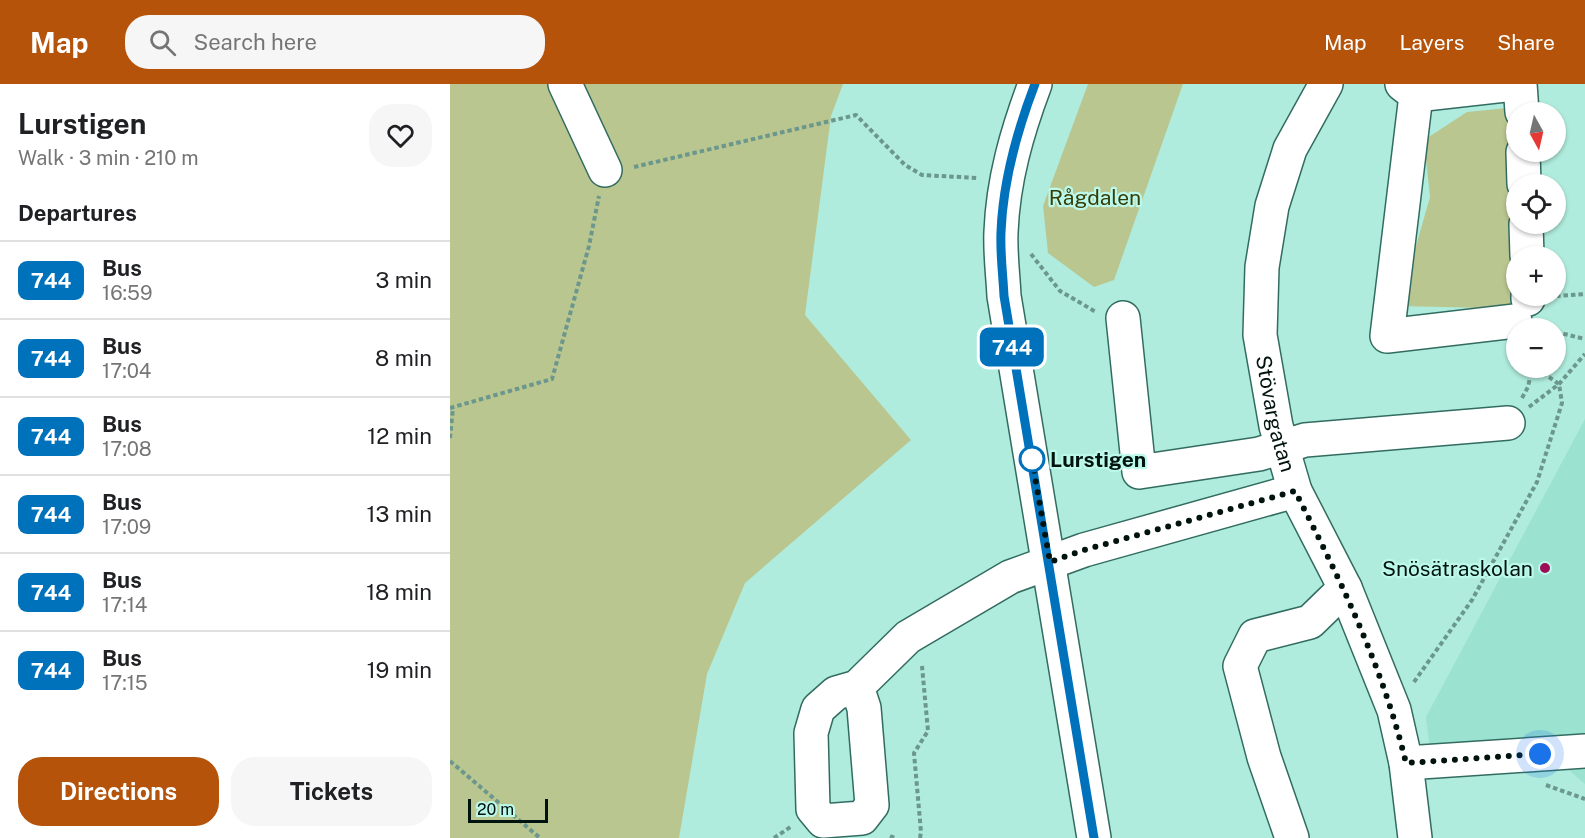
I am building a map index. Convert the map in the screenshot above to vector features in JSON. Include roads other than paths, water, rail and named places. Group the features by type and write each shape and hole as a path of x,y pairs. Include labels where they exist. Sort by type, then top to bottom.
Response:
{"street":[{"path":"566,84 605,170"},
{"path":"1035,84 1020,123 1007,174 1001,232 1004,296 1050,562 1094,838"},
{"name":"Stövargatan","path":"1326,84 1290,148 1272,206 1262,267 1260,335 1283,447 1295,491 1345,588 1394,710 1406,763 1415,838"},
{"path":"1514,84 1409,89 1387,336 1520,306"},
{"path":"1521,84 1522,102"},
{"path":"1123,318 1139,472 1259,454 1305,440 1508,423"},
{"path":"857,687 908,637 1010,577 1084,550 1295,491"},
{"path":"1292,838 1264,757 1240,666 1255,636 1310,622 1345,588"},
{"path":"1406,763 1585,751"}],"place":[{"name":"Lurstigen","path":"1032,459"},
{"name":"Snösätraskolan","path":"1545,568"}],"park label":[{"name":"Rågdalen","path":"1095,197"}]}
